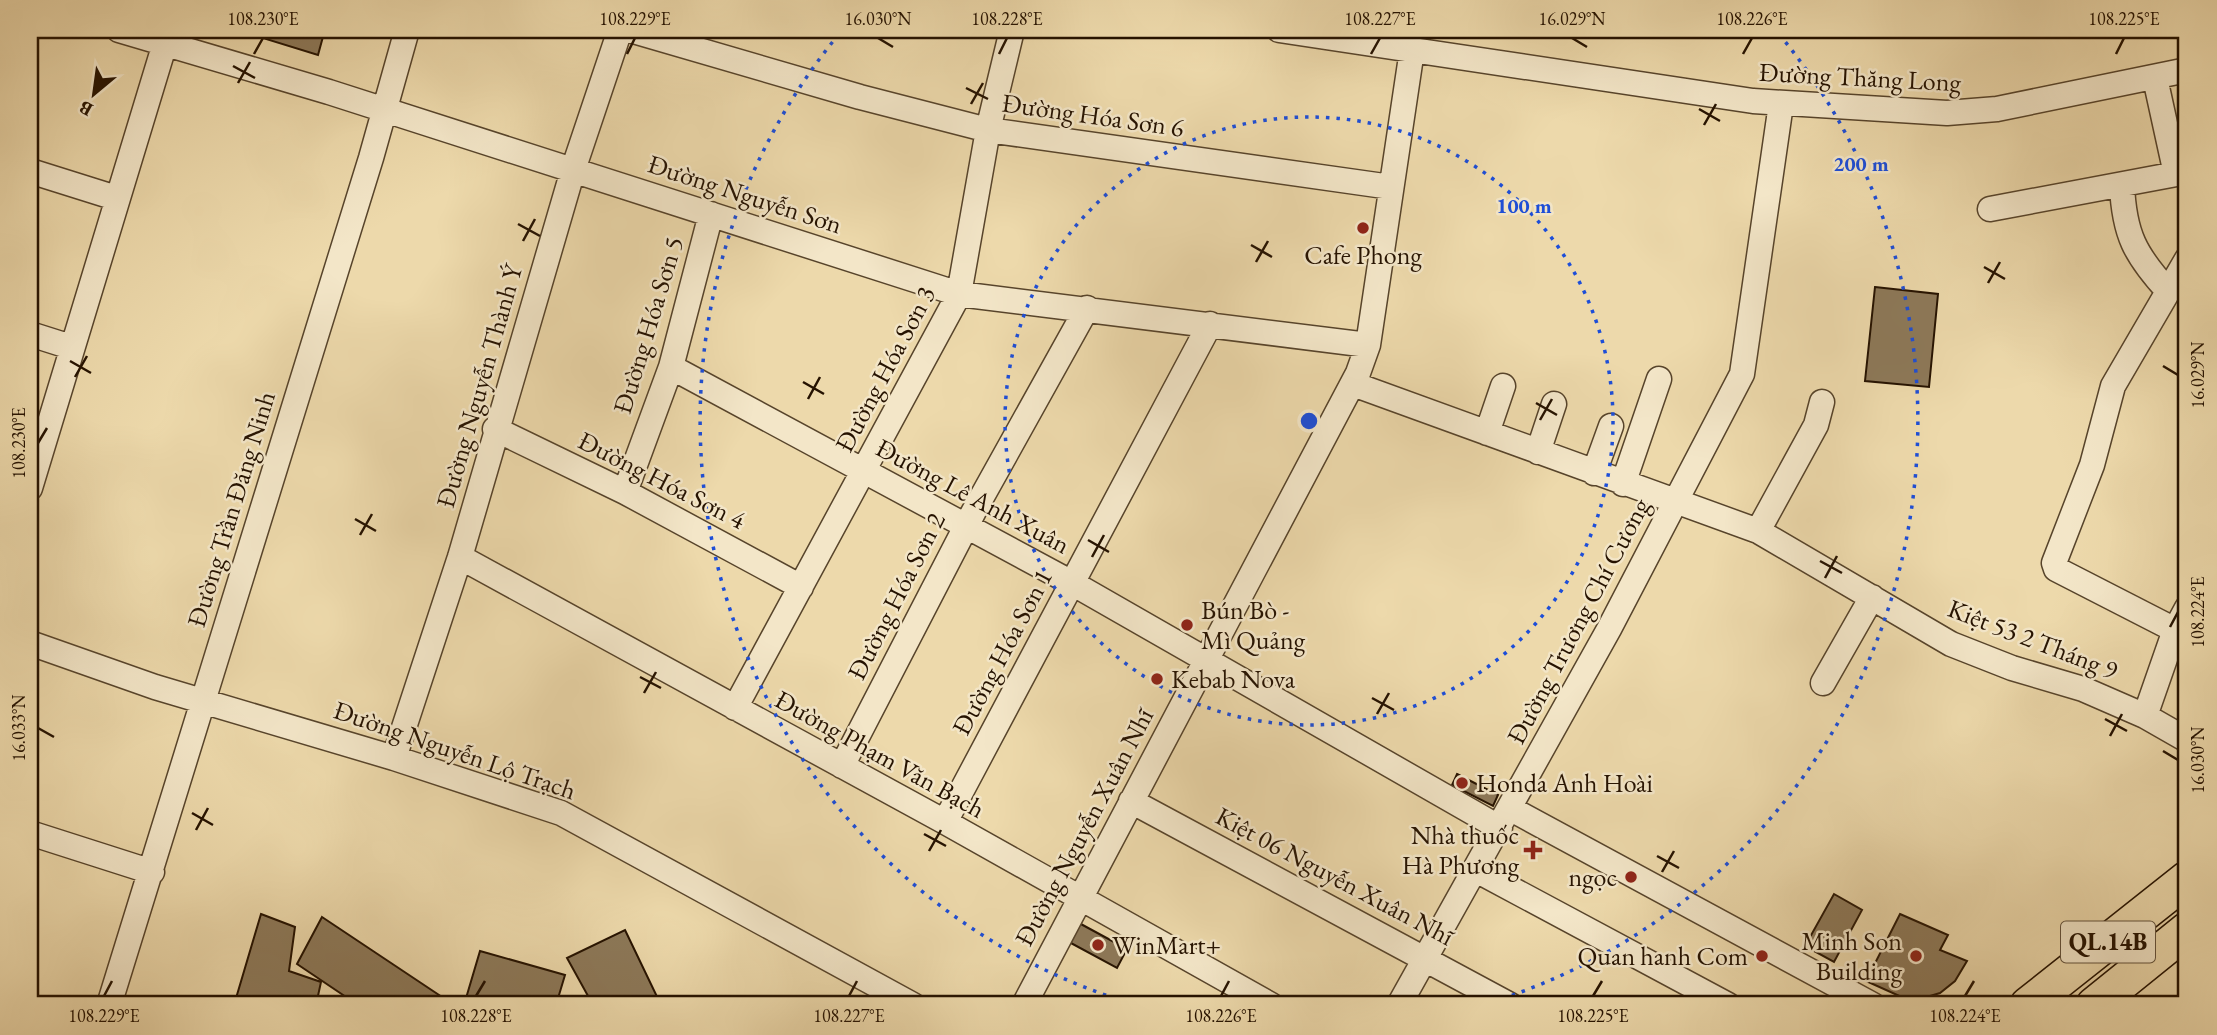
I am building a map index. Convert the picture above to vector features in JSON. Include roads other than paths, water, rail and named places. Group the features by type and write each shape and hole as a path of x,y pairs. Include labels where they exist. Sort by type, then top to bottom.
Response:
{"highway":[{"name":"QL.14B","path":"2028,1005 2187,879"},
{"name":"QL.14B","path":"2094,1005 2187,930"}],"street":[{"name":"Đường Nguyễn Sơn","path":"119,30 167,36 384,111 959,294 1368,345"},
{"name":"Đường Trần Đăng Ninh","path":"109,1005 152,872 407,30"},
{"name":"Đường Nguyễn Thành Ý","path":"394,758 460,557 495,429 573,170 620,30"},
{"name":"Đường Hóa Sơn 6","path":"630,30 860,97 988,130 1391,187"},
{"name":"Đường Hóa Sơn 3","path":"735,708 959,294 988,130 1012,30"},
{"name":"Đường Thăng Long","path":"1279,30 1781,104 1965,113 2187,70"},
{"path":"31,480 167,36"},
{"name":"Đường Nguyễn Xuân Nhĩ","path":"1024,1005 1078,898 1353,384 1368,345 1412,51"},
{"path":"1990,209 2182,173 2155,78"},
{"name":"Đường Trương Chí Cương","path":"1399,1005 1505,818 1676,503 1742,374 1781,104"},
{"path":"30,171 116,198"},
{"path":"2122,185 2122,216 2127,232 2139,254 2168,291"},
{"name":"Đường Hóa Sơn 5","path":"625,492 671,368 711,214"},
{"path":"2175,630 2056,569 2053,563 2092,465 2113,386 2187,259"},
{"name":"Đường Hóa Sơn 2","path":"842,765 966,526 1087,308"},
{"name":"Đường Hóa Sơn 1","path":"944,822 1210,324"},
{"path":"30,334 71,347"},
{"name":"Đường Lê Anh Xuân","path":"671,368 1505,818"},
{"path":"1623,484 1659,379"},
{"name":"Kiệt 53 2 Tháng 9","path":"1353,384 1758,531 1951,644 2083,689 2144,716 2187,740"},
{"path":"1486,433 1503,386"},
{"path":"1758,531 1816,425 1822,402"},
{"path":"1538,452 1554,404"},
{"path":"1594,473 1611,426"},
{"name":"Đường Hóa Sơn 4","path":"495,429 625,492 801,587"},
{"name":"Đường Phạm Văn Bạch","path":"460,557 842,765 1271,1005"},
{"path":"1822,683 1872,597"},
{"path":"2144,716 2175,630 2187,608"},
{"name":"Đường Nguyễn Lộ Trạch","path":"30,643 203,701 394,758 561,813 913,1005"},
{"name":"Kiệt 06 Nguyễn Xuân Nhĩ","path":"1131,801 1510,1005"},
{"path":"1505,818 1873,1005"},
{"path":"30,833 152,872"},
{"path":"1476,870 1728,1005"}],"place":[{"name":"Cafe Phong","path":"1363,228"},
{"name":"Bún Bò - Mì Quảng","path":"1187,625"},
{"name":"Kebab Nova","path":"1157,679"},
{"name":"Honda Anh Hoài","path":"1462,783"},
{"name":"Nhà thuốc Hà Phương","path":"1533,850"},
{"name":"ngọc","path":"1631,877"},
{"name":"WinMart+","path":"1098,945"},
{"name":"Quan hanh Com","path":"1762,956"},
{"name":"Minh Son Building","path":"1916,956"}]}
